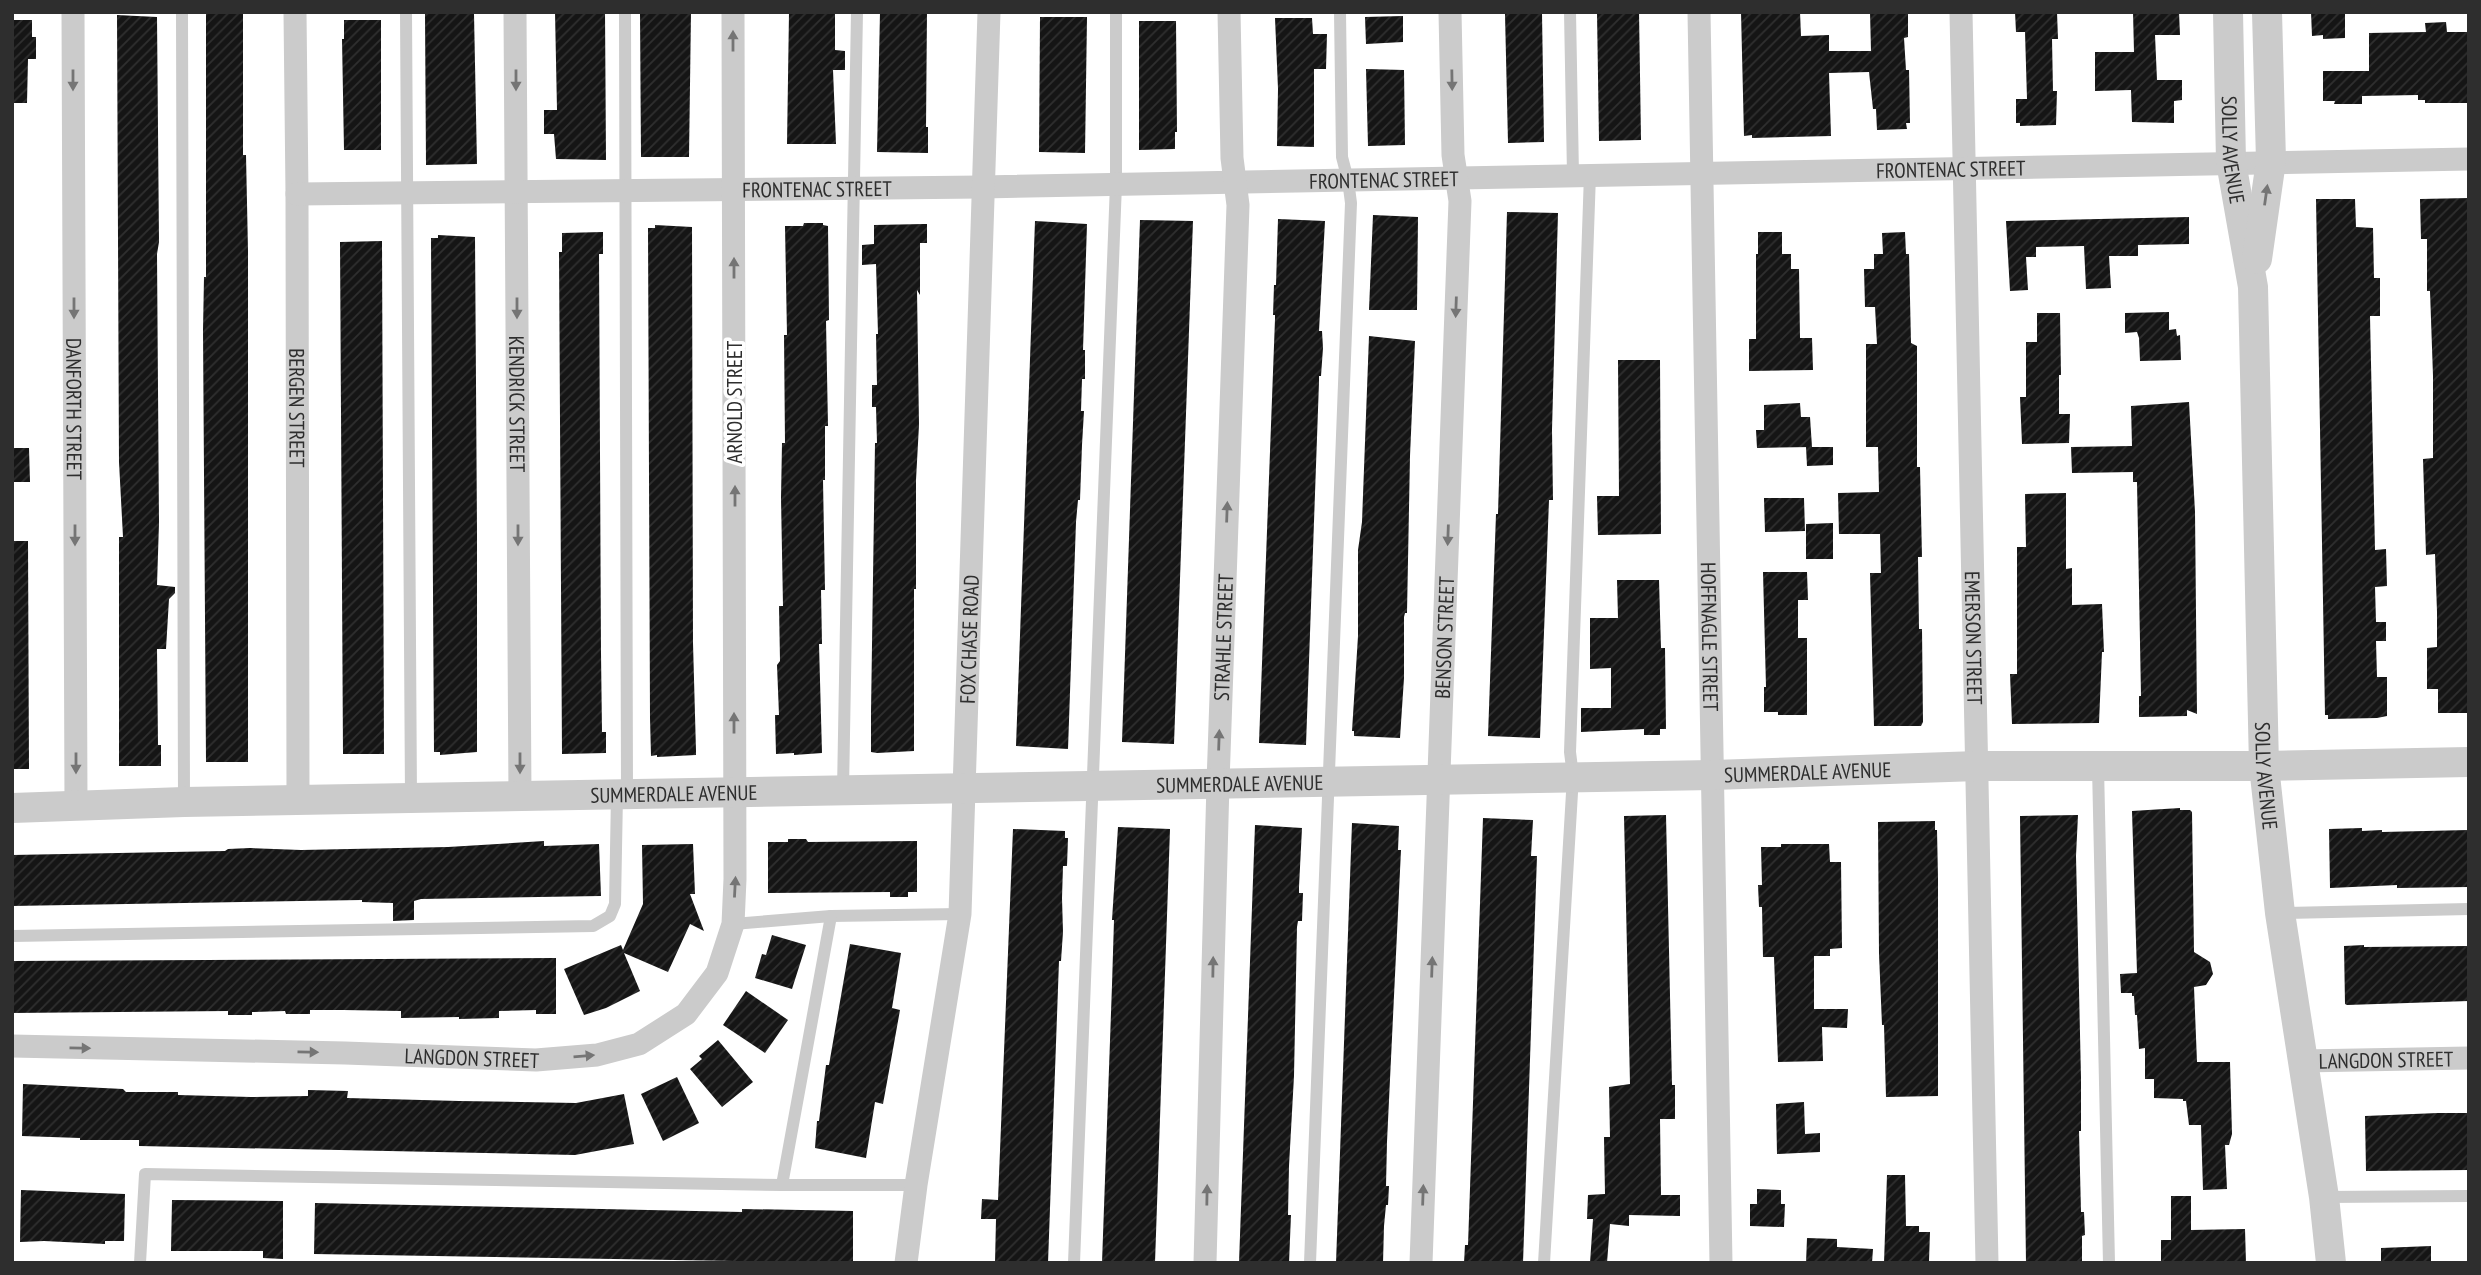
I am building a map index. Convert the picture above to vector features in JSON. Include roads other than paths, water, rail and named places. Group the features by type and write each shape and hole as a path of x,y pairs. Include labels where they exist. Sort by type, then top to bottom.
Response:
{"street":[{"name":"DANFORTH STREET","path":"73,12 76,805"},
{"name":"BERGEN STREET","path":"295,12 298,194 298,801"},
{"name":"KENDRICK STREET","path":"515,12 520,797"},
{"name":"ARNOLD STREET","path":"733,12 734,792"},
{"name":"FOX CHASE ROAD","path":"906,1263 960,914 989,12"},
{"name":"STRAHLE STREET","path":"1205,1263 1217,783 1238,205 1232,158 1229,12"},
{"name":"BENSON STREET","path":"1421,1263 1460,201 1453,155 1450,12"},
{"name":"HOFFNAGLE STREET","path":"1699,12 1721,1263"},
{"name":"EMERSON STREET","path":"1961,12 1987,1263"},
{"name":"SOLLY AVENUE","path":"2228,12 2231,162 2253,287 2264,766 2280,913 2324,1197 2331,1263"},
{"name":"SOLLY AVENUE","path":"2253,287 2271,161 2267,12"},
{"name":"FRONTENAC STREET","path":"298,194 408,195 982,187 2469,159"},
{"name":"SUMMERDALE AVENUE","path":"12,808 184,802 1713,775 1978,766 2264,766 2469,761"},
{"name":"LANGDON STREET","path":"12,1046 536,1060 597,1055 639,1044 685,1014 717,973 733,924 734,792"},
{"name":"LANGDON STREET","path":"2302,1061 2469,1058"}],"lane":[{"path":"181,12 184,802"},
{"path":"406,12 411,799"},
{"path":"12,936 593,926 610,916 615,904 622,794 625,12"},
{"path":"843,790 857,12"},
{"path":"1074,1263 1116,184 1116,12"},
{"path":"1310,1263 1351,203 1342,157 1340,12"},
{"path":"1544,1263 1573,776 1570,738 1582,175 1570,12"},
{"path":"2098,767 2109,1263"},
{"path":"2280,913 2469,909"},
{"path":"733,924 831,916 960,914"},
{"path":"782,1185 831,916"},
{"path":"140,1263 145,1174 916,1185"},
{"path":"2324,1197 2469,1196"}]}
